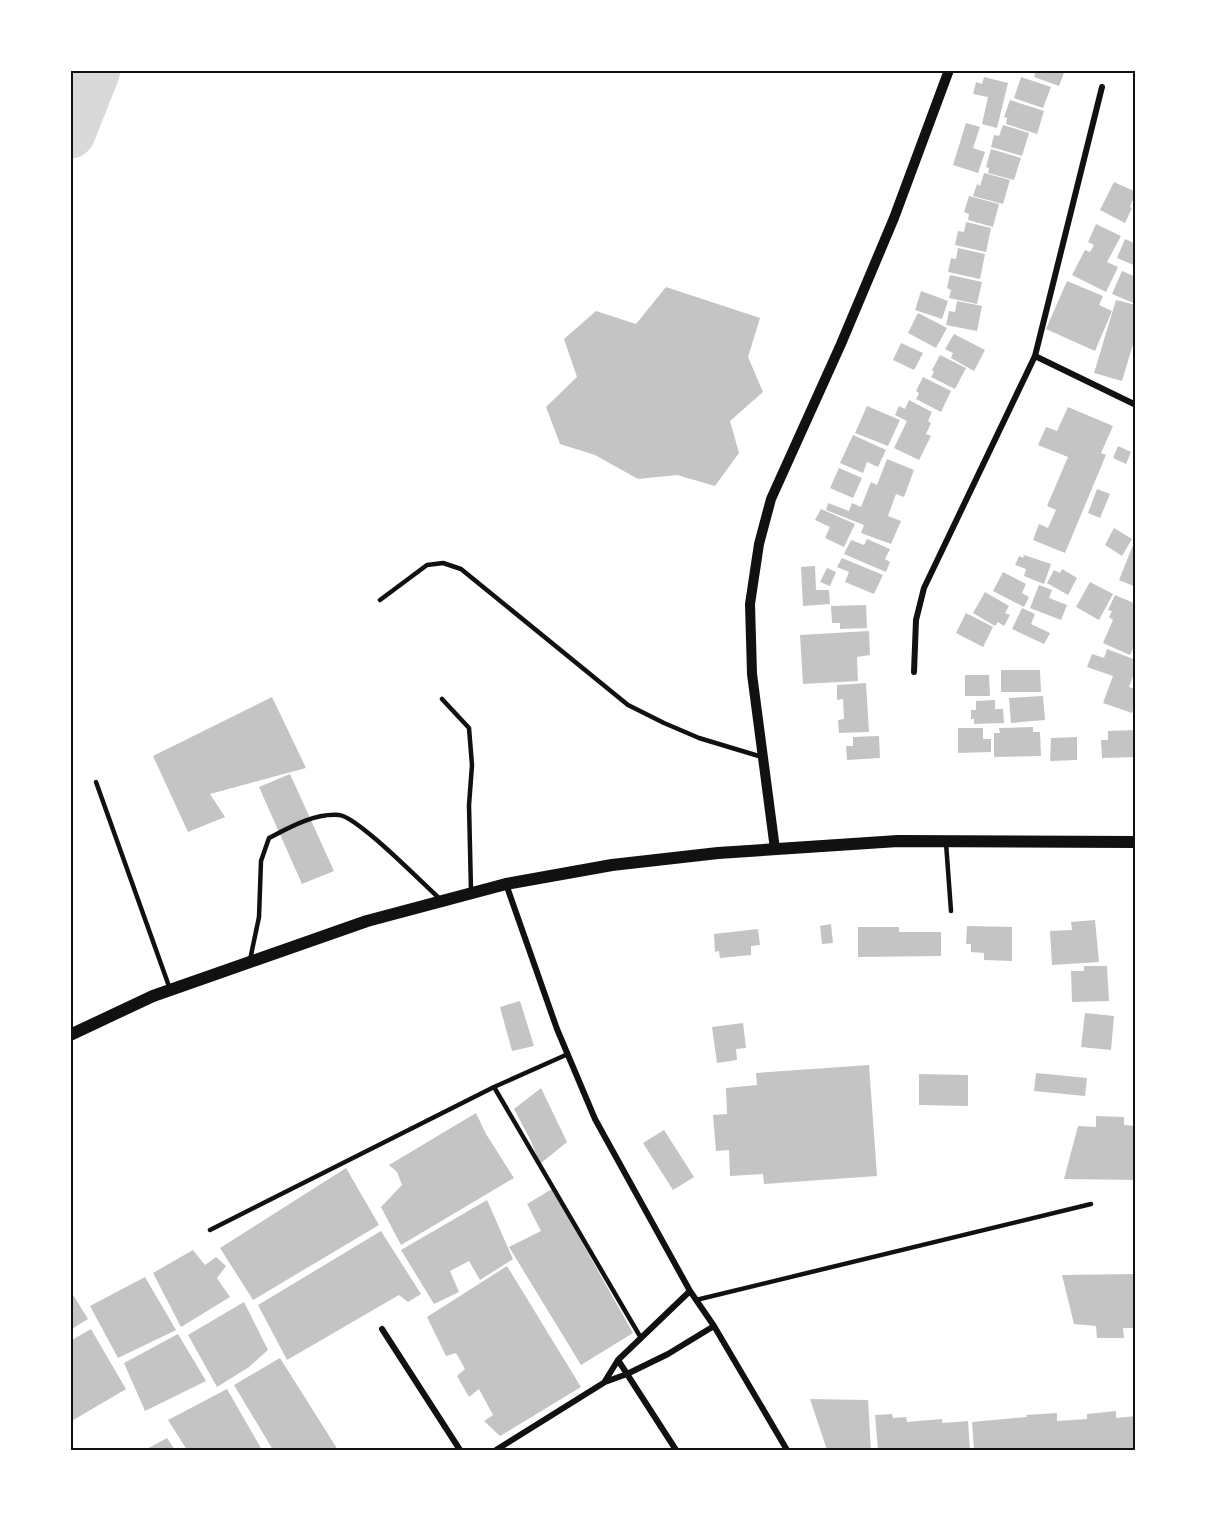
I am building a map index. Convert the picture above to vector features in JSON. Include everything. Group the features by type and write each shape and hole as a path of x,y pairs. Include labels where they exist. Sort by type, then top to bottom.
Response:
{"main road":[{"path":"70,1035 153,996 367,921 506,884 612,865 775,849 898,841 1136,842"}],"street":[{"path":"775,849 752,674 750,604 759,544 771,499 842,344 894,218 949,70"},
{"path":"914,672 916,620 924,588 1035,356 1102,87"},
{"path":"1035,356 1136,405"},
{"path":"506,884 557,1029 595,1119 690,1290 714,1326 786,1450"},
{"path":"605,1382 618,1360 690,1290"},
{"path":"496,1450 605,1382 668,1354 714,1326"},
{"path":"382,1329 460,1450"},
{"path":"618,1360 676,1450"}],"lane":[{"path":"380,600 427,565 443,563 461,569 628,705 699,738 763,757"},
{"path":"442,699 468,728 472,765 469,805 471,894"},
{"path":"96,782 171,990"},
{"path":"249,963 259,917 261,861 269,838 317,817 342,815 364,829 443,902"},
{"path":"946,841 951,911"},
{"path":"210,1230 494,1087 569,1053"},
{"path":"494,1087 641,1338"},
{"path":"696,1300 1091,1204"}],"building":[{"path":"1036,70 1065,70 1059,86 1034,77"},
{"path":"984,77 1008,83 997,128 982,124 988,97 973,94 976,82 982,84"},
{"path":"1021,77 1051,87 1043,108 1014,98"},
{"path":"1010,100 1044,111 1037,134 1006,124 1007,118 1004,117"},
{"path":"966,123 980,127 973,148 985,152 978,173 953,165"},
{"path":"1003,125 1029,133 1022,156 991,147 994,135 999,136"},
{"path":"991,149 1021,158 1014,180 988,173 989,168 986,167"},
{"path":"984,173 1010,180 1003,204 973,196 977,184 980,186"},
{"path":"1114,182 1136,192 1125,223 1100,210"},
{"path":"969,196 999,204 993,227 968,220 969,214 964,212"},
{"path":"966,222 991,228 986,252 955,245 958,231 964,232"},
{"path":"1096,224 1121,236 1107,262 1118,267 1106,292 1072,275 1085,250 1090,252 1094,245 1088,242"},
{"path":"1125,239 1136,244 1136,266 1117,258"},
{"path":"958,248 985,254 980,279 948,272 951,258 956,259"},
{"path":"1122,271 1136,277 1136,304 1112,294"},
{"path":"950,275 982,282 977,304 949,298 951,290 947,288"},
{"path":"1067,281 1103,296 1099,305 1112,311 1095,351 1046,329"},
{"path":"666,287 760,318 748,357 763,392 730,421 739,453 715,486 677,475 638,479 595,455 560,444 546,407 577,377 564,339 596,311 636,324"},
{"path":"921,291 948,301 942,319 915,310"},
{"path":"1116,300 1136,305 1136,334 1122,381 1094,373"},
{"path":"957,301 982,306 977,331 946,325 949,311 955,312"},
{"path":"918,313 947,328 936,348 908,333"},
{"path":"954,334 985,350 974,371 951,358 953,353 945,349"},
{"path":"901,343 923,353 914,370 893,360"},
{"path":"940,355 966,368 955,389 931,377"},
{"path":"923,377 951,391 941,412 916,399 919,393 916,391"},
{"path":"909,400 932,412 928,421 931,423 926,434 931,436 919,460 894,448 907,421 895,415 899,406 905,409"},
{"path":"867,406 900,420 888,446 855,433"},
{"path":"1068,407 1113,426 1101,453 1106,455 1065,553 1033,540 1039,524 1048,528 1056,510 1047,506 1068,457 1038,445 1046,427 1057,431"},
{"path":"853,435 886,450 878,467 867,462 863,473 840,463"},
{"path":"1118,446 1131,452 1126,464 1113,458"},
{"path":"887,459 914,470 904,497 896,494 888,516 901,521 891,544 861,533 864,525 826,510 828,503 849,511 852,503 861,507 871,482 877,485"},
{"path":"839,468 862,478 853,498 830,488"},
{"path":"1097,489 1110,494 1100,518 1088,513"},
{"path":"821,509 855,524 844,547 825,538 830,527 815,520"},
{"path":"1114,528 1132,539 1122,556 1105,545"},
{"path":"867,539 890,549 885,559 890,562 886,572 844,554 851,540 864,545"},
{"path":"1136,540 1136,587 1119,580"},
{"path":"1024,555 1051,564 1044,584 1024,576 1026,569 1015,565 1019,556 1023,558"},
{"path":"842,558 883,575 874,594 845,582 849,572 837,567"},
{"path":"815,566 816,590 829,590 830,604 803,606 801,567"},
{"path":"827,568 836,572 830,586 820,582"},
{"path":"1062,569 1077,578 1068,595 1047,583 1054,570 1060,573"},
{"path":"1003,572 1026,584 1022,593 1029,597 1024,607 993,591"},
{"path":"1090,582 1113,594 1099,620 1076,607"},
{"path":"1039,585 1052,590 1049,598 1067,605 1061,620 1030,608"},
{"path":"985,592 1009,606 1005,613 1010,615 1004,626 998,622 995,626 973,613"},
{"path":"1115,595 1136,604 1136,625 1133,630 1136,631 1136,642 1130,655 1103,643 1113,620 1109,617 1112,611 1108,610"},
{"path":"866,605 867,628 840,629 840,623 832,623 831,606"},
{"path":"1022,608 1035,614 1031,624 1050,633 1044,644 1012,629"},
{"path":"966,613 993,627 983,647 956,633"},
{"path":"869,631 870,655 857,657 858,681 803,684 800,635"},
{"path":"1107,649 1136,660 1136,669 1129,687 1136,689 1136,703 1132,713 1103,703 1113,676 1087,667 1092,654 1104,658"},
{"path":"1001,670 1040,670 1041,692 1001,692"},
{"path":"965,675 989,675 990,696 965,696"},
{"path":"866,683 869,732 839,733 838,720 844,719 843,699 837,700 837,685"},
{"path":"1043,696 1045,720 1011,723 1009,698"},
{"path":"272,697 306,768 210,794 225,817 188,832 153,756"},
{"path":"995,700 995,709 1003,709 1004,723 974,724 974,719 971,719 971,710 976,710 976,701"},
{"path":"1033,727 1033,732 1040,732 1041,756 994,757 994,733 1000,733 999,728"},
{"path":"958,728 983,728 983,739 991,739 991,752 958,753"},
{"path":"1136,730 1136,757 1102,758 1101,740 1108,740 1108,731"},
{"path":"879,736 880,758 847,760 846,746 853,746 853,737"},
{"path":"1077,737 1077,760 1050,761 1051,738"},
{"path":"290,774 334,871 302,884 259,787"},
{"path":"1095,920 1099,962 1052,965 1050,931 1072,930 1071,922"},
{"path":"831,924 833,943 822,944 820,926"},
{"path":"967,926 1012,927 1012,961 984,960 984,953 971,952 971,944 966,944"},
{"path":"858,927 899,927 899,932 941,932 941,956 858,957"},
{"path":"758,929 760,945 751,946 751,955 720,958 719,951 715,952 714,934"},
{"path":"1084,966 1107,966 1109,1001 1072,1002 1071,971 1084,971"},
{"path":"520,1001 534,1046 512,1051 500,1007"},
{"path":"1085,1013 1114,1016 1111,1050 1081,1047"},
{"path":"743,1023 746,1048 736,1049 737,1060 717,1063 712,1027"},
{"path":"869,1065 877,1176 764,1184 763,1174 730,1176 729,1150 716,1151 713,1115 727,1114 726,1088 757,1085 756,1073"},
{"path":"1036,1073 1087,1078 1085,1096 1034,1091"},
{"path":"919,1074 968,1075 968,1106 919,1105"},
{"path":"541,1088 567,1142 540,1164 514,1109"},
{"path":"476,1113 486,1134 514,1178 401,1245 381,1207 402,1185 397,1172 389,1165"},
{"path":"1096,1116 1124,1117 1124,1125 1136,1126 1136,1180 1064,1179 1078,1126 1096,1127"},
{"path":"664,1130 694,1177 673,1190 643,1143"},
{"path":"346,1168 379,1225 253,1300 220,1248"},
{"path":"552,1189 633,1333 581,1365 509,1247 541,1231 527,1204"},
{"path":"487,1200 513,1259 480,1280 469,1261 450,1271 459,1292 434,1304 401,1250"},
{"path":"381,1231 421,1294 408,1302 399,1295 287,1360 258,1305"},
{"path":"193,1250 205,1265 216,1257 226,1266 217,1278 230,1297 181,1327 153,1273"},
{"path":"507,1266 581,1387 500,1436 484,1421 493,1415 479,1389 469,1397 457,1376 465,1369 456,1353 446,1356 427,1317"},
{"path":"1136,1274 1136,1328 1123,1328 1124,1338 1097,1338 1096,1326 1074,1324 1062,1275"},
{"path":"145,1277 176,1330 118,1358 90,1306"},
{"path":"70,1290 88,1319 70,1330"},
{"path":"244,1302 268,1350 249,1367 217,1387 188,1335"},
{"path":"91,1329 126,1389 70,1422 70,1341"},
{"path":"178,1334 206,1381 145,1411 124,1363"},
{"path":"280,1358 338,1450 273,1450 234,1385"},
{"path":"227,1389 262,1450 187,1450 168,1420"},
{"path":"810,1399 868,1400 871,1450 827,1450"},
{"path":"1116,1411 1116,1418 1136,1416 1136,1450 974,1450 972,1422 1057,1413 1057,1421 1087,1419 1087,1414"},
{"path":"892,1414 893,1418 906,1417 907,1422 942,1419 942,1423 968,1421 970,1450 878,1450 875,1415"},
{"path":"167,1438 175,1450 145,1450"}],"waterway":[{"path":"70,133 95,70"}]}
